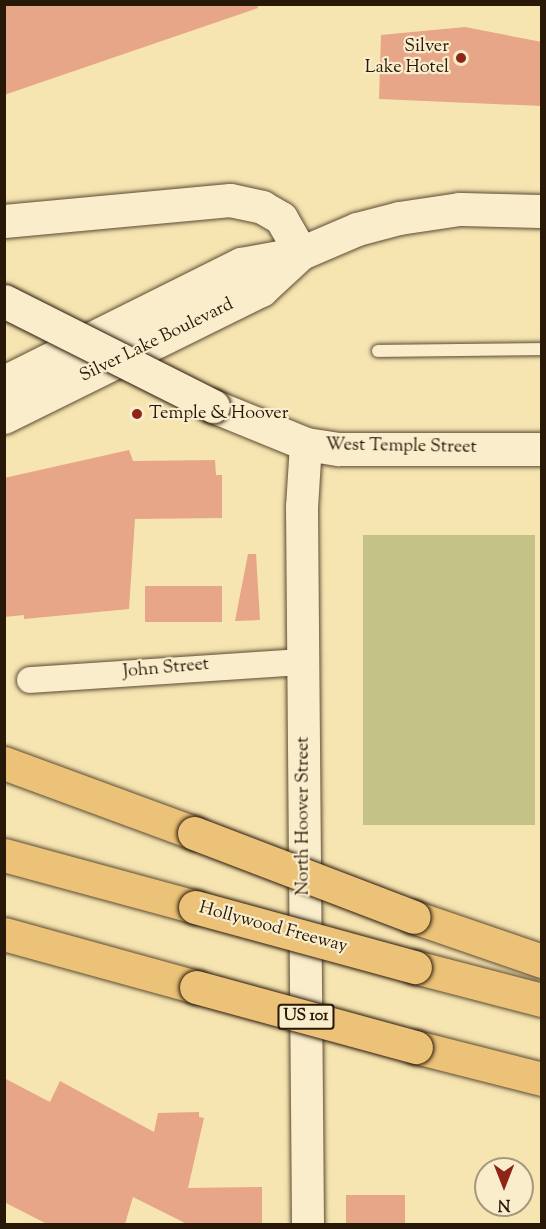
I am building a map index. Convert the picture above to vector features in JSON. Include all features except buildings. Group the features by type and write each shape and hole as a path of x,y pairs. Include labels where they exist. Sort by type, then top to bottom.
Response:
{"highway":[{"path":"4,763 414,917 542,961"},
{"name":"Hollywood Freeway","path":"4,855 542,1000"},
{"name":"US 101","path":"4,934 416,1047 542,1078"},
{"path":"4,950 196,987"}],"main road":[{"path":"4,221 230,200 262,207 280,218 301,254"},
{"name":"Silver Lake Boulevard","path":"4,382 241,264 301,254 357,229 399,218 459,209 542,211"},
{"name":"Silver Lake Boulevard","path":"4,417 261,290 301,254"},
{"name":"West Temple Street","path":"4,301 213,406 306,444 356,450 542,449"}],"street":[{"name":"North Hoover Street","path":"306,444 302,489 308,1224"},
{"name":"John Street","path":"30,680 303,662"}],"lane":[{"path":"378,351 542,349"}],"shaded area":[{"path":"363,535 535,535 535,825 363,825"}],"place":[{"name":"Silver Lake Hotel","path":"461,58"},
{"name":"Temple & Hoover","path":"137,414"}]}
